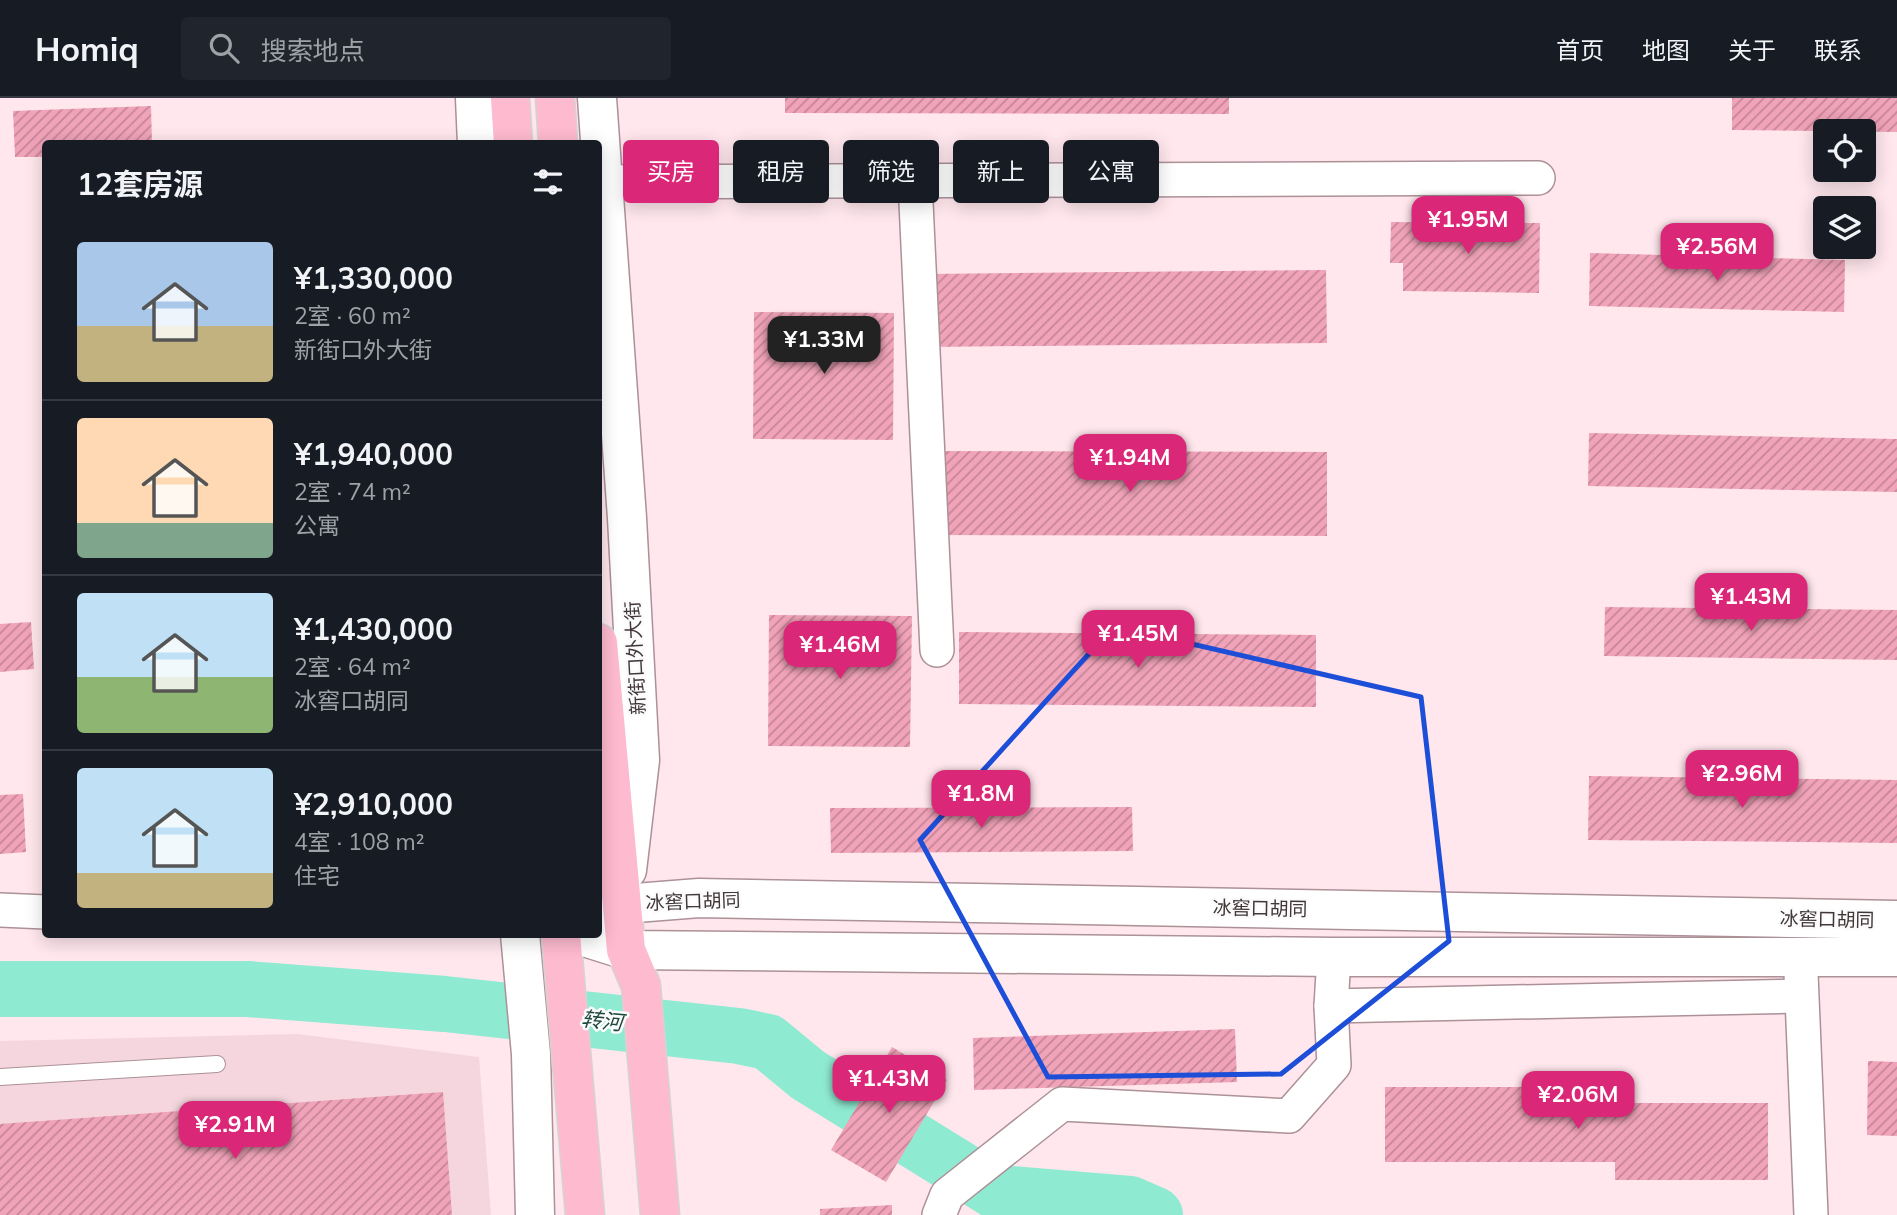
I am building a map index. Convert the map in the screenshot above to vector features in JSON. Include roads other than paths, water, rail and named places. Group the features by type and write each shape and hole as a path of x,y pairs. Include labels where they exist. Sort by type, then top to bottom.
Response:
{"main road":[{"path":"510,98 513,140"},
{"path":"555,98 558,140"},
{"path":"602,725 611,909"},
{"name":"新街口外大街","path":"611,909 641,986 660,1215"},
{"path":"561,938 585,1215"}],"street":[{"path":"475,98 477,140"},
{"name":"新街口外大街","path":"597,98 599,140"},
{"path":"939,181 1538,178"},
{"path":"602,181 843,181"},
{"path":"916,203 937,650"},
{"name":"新街口外大街","path":"602,205 628,518 640,760 611,909"},
{"name":"冰窖口胡同","path":"611,909 699,898 1897,920"},
{"path":"0,910 42,912"},
{"path":"520,938 531,1054 535,1215"},
{"name":"冰窖口胡同","path":"588,938 626,950 1334,957 1897,957"},
{"path":"943,1205 1013,1141 1062,1104 1289,1116 1334,1065 1331,1006 1334,957"},
{"path":"1801,957 1800,996 1811,1215"},
{"path":"1331,1006 1800,996"}],"lane":[{"path":"0,1077 217,1064"}],"waterway":[{"name":"转河","path":"0,989 247,989 445,1004 739,1036 768,1042 808,1075 999,1193 1130,1204 1155,1215"}]}
